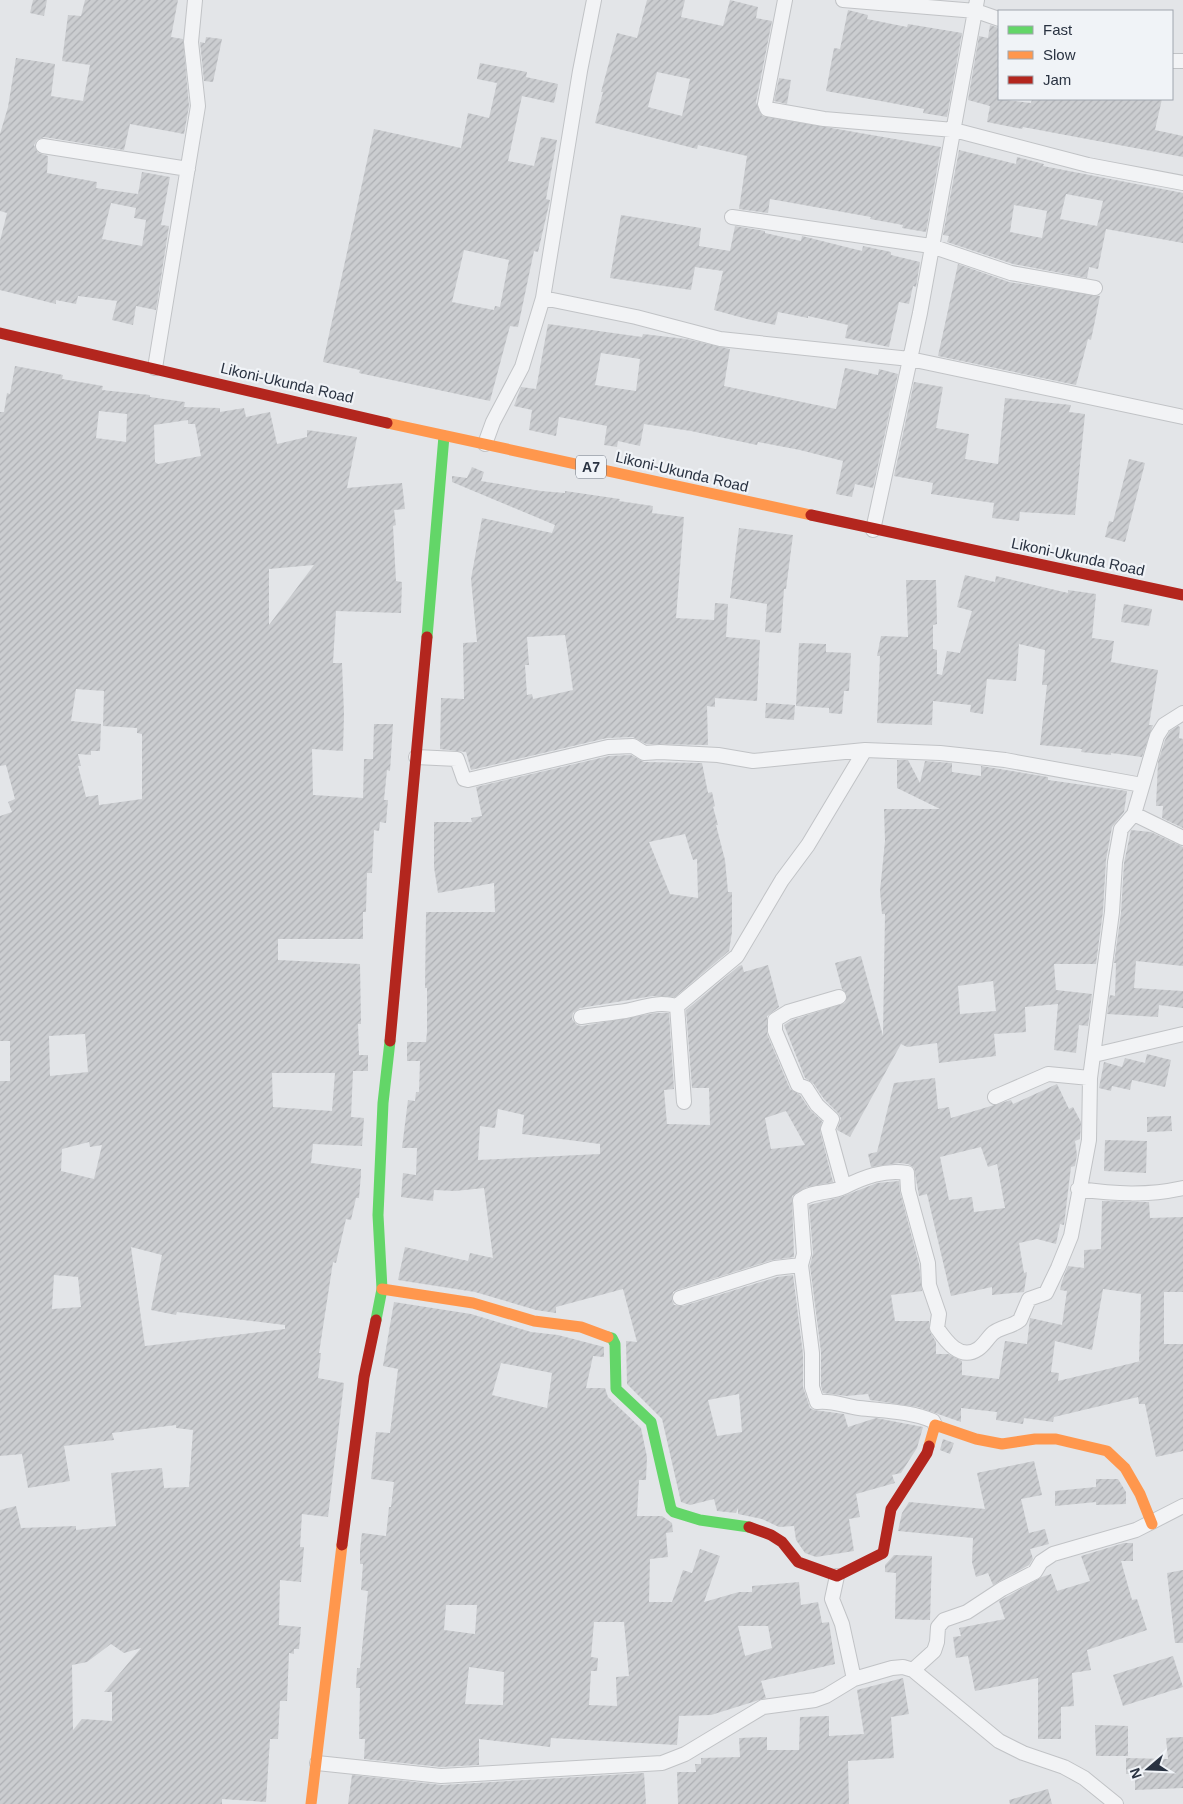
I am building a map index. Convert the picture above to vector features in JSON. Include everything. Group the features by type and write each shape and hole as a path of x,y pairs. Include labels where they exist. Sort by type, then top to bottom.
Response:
{"main road":[{"name":"Likoni-Ukunda Road","path":"0,333 444,436 873,530 1183,595"},
{"path":"311,1804 318,1763 364,1377 382,1289 378,1215 383,1103 398,969 407,839 444,436"},
{"path":"382,1289 474,1302 534,1321 582,1327 612,1338 615,1344 616,1389 651,1422 670,1509 674,1512 707,1521 723,1522 761,1530 776,1537 794,1554 798,1562 837,1576 883,1553 891,1509 927,1453 935,1425 976,1439 1002,1444 1035,1439 1056,1439 1107,1451 1125,1468 1140,1494 1152,1524"}],"street":[{"path":"155,368 198,106 191,42 195,0"},
{"path":"485,444 493,422 522,367 543,298 580,71 594,0"},
{"path":"785,0 765,104 767,109 824,119 954,130 1088,165 1183,183"},
{"path":"843,0 977,6 998,18"},
{"path":"873,530 910,358 977,6"},
{"path":"43,146 188,169"},
{"path":"732,217 931,246 1011,273 1095,288"},
{"path":"543,298 636,317 720,339 910,358 1183,417"},
{"path":"935,1425 933,1421 918,1414 857,1408 843,1402 817,1402 812,1387 812,1353 801,1265 804,1254 800,1200 808,1194 825,1190 835,1191 869,1175 880,1175 896,1171 907,1173 908,1190 928,1263 929,1285 939,1314 937,1328 950,1346 959,1351 977,1350 996,1331 1018,1322 1026,1302 1046,1293 1071,1236 1078,1189 1089,1140 1090,1078 1112,912 1115,862 1121,829 1134,814 1157,736 1164,725 1183,714"},
{"path":"416,757 457,760 464,779 468,780 608,747 633,746 644,753 718,755 753,761 865,750 1004,760 1142,785"},
{"path":"677,1006 737,956 782,880 808,845 865,750"},
{"path":"1134,814 1183,838"},
{"path":"839,997 788,1012 775,1020 775,1031 798,1085 800,1088 806,1088 817,1105 832,1119 828,1129 844,1187"},
{"path":"582,1017 617,1013 648,1004 665,1003 677,1006"},
{"path":"677,1006 684,1102"},
{"path":"1094,1054 1183,1034"},
{"path":"995,1097 1048,1074 1090,1078"},
{"path":"1078,1189 1122,1195 1157,1193 1183,1188"},
{"path":"680,1298 775,1268 801,1265"},
{"path":"913,1670 934,1651 938,1627 944,1620 967,1612 1002,1589 1035,1572 1041,1562 1053,1554 1128,1533 1152,1524 1183,1506"},
{"path":"837,1576 832,1599 842,1624 854,1679"},
{"path":"318,1763 441,1776 662,1763 685,1754 763,1707 815,1700 826,1696 854,1679 896,1667 913,1670 999,1741 1023,1753 1064,1767 1084,1778 1116,1804"}],"building":[{"path":"33,0 47,0 44,16 30,13"},
{"path":"85,0 178,0 171,37 183,39 189,106 184,134 130,124 124,150 44,137 37,140 34,145 38,153 48,156 47,173 97,182 96,188 138,194 142,172 170,177 161,225 169,226 156,310 136,306 133,325 112,320 117,301 78,296 76,304 56,300 56,304 0,290 0,241 7,213 0,211 0,134 8,107 16,58 55,64 51,96 83,101 90,65 62,61 68,15 81,16","holes":["111,203 136,208 134,218 146,220 142,246 102,239"]},
{"path":"647,0 685,0 681,17 723,26 730,0 758,7 756,18 772,21 756,102 762,116 941,147 926,232 902,228 903,225 870,219 871,217 770,199 768,213 739,209 747,156 698,145 697,149 595,123 603,92 601,92 617,33 637,38","holes":["657,72 690,79 682,116 648,107"]},
{"path":"848,10 868,15 867,19 907,27 908,24 962,33 947,117 923,113 924,109 826,91 834,48 840,49"},
{"path":"990,25 998,28 998,100 1031,103 1032,100 1162,100 1155,130 1183,136 1183,157 987,122 990,106 968,100 979,36 988,38"},
{"path":"206,37 222,39 213,82 204,81 200,42 205,43"},
{"path":"480,63 527,72 526,77 558,84 554,103 522,96 514,133 508,161 534,166 541,137 557,140 546,199 550,200 538,252 534,251 518,327 510,326 490,401 359,373 360,370 323,362 374,129 461,148 468,113 489,118 497,83 477,79","holes":["464,250 509,260 500,307 495,306 494,310 452,302"]},
{"path":"779,78 791,80 787,104 774,101"},
{"path":"959,150 1016,164 1017,157 1044,164 1043,166 1183,193 1183,243 1106,229 1098,269 1089,267 1087,278 1013,264 947,242 949,236 943,235","holes":["1066,194 1103,201 1097,226 1060,219","1014,205 1047,211 1042,238 1010,232"]},
{"path":"621,215 701,228 699,246 730,251 735,226 765,231 765,233 801,241 802,236 862,251 863,246 891,252 891,255 920,262 916,287 913,286 909,304 899,302 889,347 845,338 848,325 808,316 808,318 778,312 775,325 747,319 714,310 723,271 695,267 691,290 610,278"},
{"path":"958,264 1009,282 1100,296 1091,340 1088,339 1076,385 938,356"},
{"path":"548,324 642,337 643,334 686,339 730,349 724,386 836,409 845,368 878,375 879,369 898,374 873,488 855,484 852,497 836,494 843,461 800,450 758,442 757,445 691,431 644,424 640,446 618,441 617,447 604,445 607,426 559,417 556,436 529,430 532,410 514,406 521,387 536,389","holes":["601,353 640,359 636,391 595,385"]},
{"path":"15,366 63,375 62,379 103,386 102,390 150,395 150,397 185,402 184,407 220,408 220,412 244,408 246,417 270,412 277,444 307,437 307,430 357,437 347,488 402,483 405,509 394,510 396,525 393,526 396,581 402,582 401,613 336,611 333,663 342,663 343,751 312,749 313,795 363,798 364,759 373,759 374,724 393,724 390,771 387,770 384,800 388,800 386,823 380,822 379,831 374,830 372,873 367,873 366,912 363,912 363,939 278,939 278,960 360,964 361,1024 358,1024 359,1055 368,1055 368,1071 353,1071 351,1117 364,1118 362,1146 313,1144 311,1163 361,1169 361,1174 359,1198 356,1198 351,1220 346,1219 336,1263 333,1262 319,1353 321,1353 318,1378 344,1383 328,1517 302,1514 300,1547 304,1547 301,1582 280,1580 279,1625 301,1627 299,1649 294,1649 294,1654 289,1653 287,1701 280,1701 278,1739 270,1739 266,1802 222,1799 222,1804 0,1804 0,1510 16,1506 21,1528 76,1526 76,1530 116,1526 111,1473 162,1468 164,1488 189,1487 193,1430 176,1428 176,1425 112,1433 114,1440 64,1446 70,1481 28,1488 22,1454 0,1456 0,1081 10,1081 10,1041 0,1041 0,816 12,812 8,802 15,799 6,765 0,766 0,412 4,412 7,393 10,394","holes":["99,411 127,414 126,442 96,438","188,420 188,424 195,424 201,456 158,464 155,462 154,425","314,565 269,625 269,569","76,689 104,691 103,726 137,728 137,733 142,734 142,799 99,805 98,795 86,797 78,766 81,766 78,754 91,755 91,751 100,751 101,724 71,721","85,1034 88,1072 50,1076 49,1036","272,1073 335,1073 332,1111 273,1107","89,1142 90,1147 102,1145 94,1179 61,1171 62,1149","131,1247 162,1255 151,1310 176,1315 177,1312 285,1325 285,1329 145,1346","54,1275 78,1277 81,1307 52,1309","111,1644 124,1653 141,1648 104,1692 112,1692 112,1721 82,1719 73,1730 72,1665 87,1662"]},
{"path":"914,382 943,387 936,428 969,434 965,459 998,464 1005,398 1071,405 1069,412 1085,414 1075,515 1020,512 1019,521 992,518 994,503 931,494 933,483 894,476"},
{"path":"1129,459 1145,463 1125,542 1105,537 1109,521 1113,522"},
{"path":"472,467 484,472 481,481 541,491 565,493 565,491 620,499 619,501 653,506 652,513 684,517 676,618 714,620 715,603 728,604 726,637 760,640 757,701 715,698 715,707 707,706 708,745 646,744 633,737 607,738 471,770 466,752 440,749 441,698 464,699 463,643 477,642 471,579 482,518 552,533 555,525 452,482 452,476 467,478","holes":["565,635 573,690 533,699 532,694 527,695 525,665 529,665 527,637"]},
{"path":"739,528 793,535 786,589 784,589 781,633 765,632 767,604 730,598"},
{"path":"965,575 995,582 996,576 1068,593 1068,590 1096,594 1092,638 1114,641 1111,662 1158,670 1149,725 1153,725 1142,757 1081,752 1082,749 1040,745 1047,685 1042,685 1045,650 1019,644 1016,681 987,679 983,714 970,712 971,705 933,701 932,725 877,723 880,656 877,656 881,636 908,637 906,580 936,580 937,624 933,625 933,649 937,650 937,674 942,675 947,651 960,653 972,611 957,607"},
{"path":"1124,604 1152,609 1149,626 1121,622"},
{"path":"799,643 826,644 826,652 851,653 849,691 844,691 842,714 829,713 829,708 796,706"},
{"path":"766,703 795,705 794,720 765,718"},
{"path":"1178,726 1180,727 1179,738 1183,739 1183,828 1162,818 1163,806 1156,806 1158,762 1170,731"},
{"path":"631,755 644,762 702,763 708,793 712,792 715,806 713,807 725,860 728,892 732,892 732,932 729,951 675,997 653,996 580,1008 573,1013 572,1019 577,1025 582,1026 655,1013 669,1013 674,1089 664,1090 667,1124 710,1125 709,1088 692,1088 686,1010 739,966 742,965 744,972 768,965 779,1007 767,1016 767,1034 790,1089 800,1095 810,1110 822,1121 820,1131 833,1182 807,1187 792,1196 794,1257 772,1260 677,1290 673,1292 672,1300 674,1305 683,1306 777,1277 793,1275 803,1354 803,1387 810,1408 844,1414 848,1427 876,1418 923,1427 917,1448 901,1473 892,1475 895,1483 856,1494 860,1517 849,1519 854,1551 816,1557 805,1553 796,1540 794,1526 779,1527 762,1519 738,1514 738,1508 736,1513 717,1511 714,1499 690,1505 681,1502 662,1419 627,1384 626,1341 637,1342 623,1289 556,1307 556,1313 536,1310 475,1292 398,1280 405,1247 468,1261 470,1253 493,1258 484,1188 455,1191 434,1190 433,1201 401,1197 403,1173 416,1175 417,1148 402,1148 408,1100 415,1101 416,1092 419,1092 420,1061 407,1061 407,1042 426,1042 426,912 495,912 494,883 438,893 434,867 434,822 472,822 471,818 482,816 476,787 609,756","holes":["685,834 693,860 697,859 698,898 670,894 649,842","498,1109 524,1115 522,1134 600,1144 600,1154 478,1160 480,1126 495,1128","786,1111 805,1145 771,1149 765,1118","739,1394 742,1432 717,1436 708,1400"]},
{"path":"897,760 908,760 920,783 925,761 952,763 952,772 981,776 981,766 1048,777 1048,780 1127,791 1124,812 1112,827 1106,860 1103,911 1096,964 1054,964 1056,990 1092,994 1088,1026 1079,1025 1076,1053 1054,1050 1058,1004 1025,1007 1026,1032 994,1034 996,1056 939,1063 937,1043 907,1047 901,1044 850,1137 837,1130 841,1118 838,1113 824,1099 813,1083 805,1078 784,1025 792,1020 845,1003 847,995 842,989 835,963 861,956 883,1036 885,914 882,914 880,891 885,841 884,809 940,809 897,788","holes":["993,981 996,1011 960,1014 958,986"]},
{"path":"1131,830 1151,832 1183,847 1183,966 1136,961 1134,988 1183,991 1183,1008 1159,1005 1158,1017 1107,1014 1110,995 1115,996 1116,963 1114,963 1121,913 1124,863"},
{"path":"1147,1054 1171,1060 1165,1087 1132,1080 1130,1090 1112,1086 1111,1091 1099,1088 1104,1062 1122,1067 1125,1058 1145,1063"},
{"path":"935,1078 938,1109 949,1107 951,1118 1011,1100 1013,1104 1057,1084 1069,1109 1073,1107 1081,1122 1080,1139 1075,1141 1077,1155 1075,1166 1071,1167 1064,1225 1060,1224 1056,1244 1037,1239 1019,1243 1024,1273 1027,1272 1024,1292 992,1295 992,1287 951,1296 927,1194 919,1196 914,1168 908,1164 899,1163 871,1167 868,1154 877,1152 894,1083","holes":["981,1147 988,1167 997,1164 1005,1208 974,1212 972,1197 949,1200 940,1157"]},
{"path":"1171,1116 1172,1131 1147,1132 1147,1117"},
{"path":"1105,1140 1147,1141 1146,1173 1104,1171"},
{"path":"899,1181 900,1192 919,1264 922,1291 891,1295 895,1321 929,1321 930,1332 936,1342 936,1354 948,1354 962,1361 962,1375 999,1379 1005,1341 1027,1344 1030,1318 1062,1325 1067,1291 1060,1290 1068,1266 1084,1268 1084,1250 1101,1249 1102,1201 1149,1202 1150,1218 1183,1217 1183,1292 1164,1292 1164,1344 1183,1344 1183,1451 1156,1457 1145,1404 1139,1404 1138,1397 1054,1417 1053,1422 1024,1418 1023,1424 996,1420 997,1412 961,1408 961,1422 918,1407 870,1400 868,1394 846,1396 823,1393 821,1386 821,1352 810,1266 813,1253 809,1205 841,1197 877,1183","holes":["1103,1289 1141,1294 1139,1361 1141,1361 1058,1381 1059,1373 1051,1372 1055,1341 1092,1350"]},
{"path":"394,1302 471,1314 531,1332 558,1335 604,1347 604,1357 593,1356 586,1388 605,1388 608,1397 641,1428 647,1457 646,1480 639,1480 637,1516 662,1516 672,1523 673,1532 666,1533 668,1557 650,1559 649,1602 672,1602 683,1570 692,1573 700,1549 720,1556 704,1602 739,1592 752,1592 752,1586 799,1582 801,1605 818,1602 822,1623 829,1622 835,1664 761,1681 766,1698 711,1715 679,1716 677,1745 551,1738 550,1747 479,1739 479,1765 441,1767 364,1759 365,1739 359,1739 360,1688 356,1688 357,1668 360,1668 368,1591 361,1590 363,1564 360,1564 360,1550 362,1533 386,1536 394,1482 371,1479 376,1432 390,1433 398,1369 383,1366","holes":["501,1363 552,1373 547,1408 492,1395","446,1605 477,1605 475,1634 444,1630","594,1622 624,1622 629,1676 616,1677 617,1706 589,1705 591,1671 597,1671 598,1658 591,1657","738,1626 768,1626 772,1648 745,1656","469,1667 504,1672 503,1705 465,1704"]},
{"path":"943,1439 954,1443 950,1454 940,1450"},
{"path":"1034,1461 1042,1495 1021,1499 1029,1533 1045,1529 1049,1544 1030,1549 1033,1559 1029,1565 993,1585 988,1573 976,1577 972,1562 973,1538 898,1531 902,1513 909,1502 985,1509 977,1473"},
{"path":"1096,1479 1118,1479 1126,1492 1126,1504 1096,1505 1096,1502 1055,1506 1055,1491 1096,1487"},
{"path":"1124,1543 1133,1543 1133,1561 1121,1561 1132,1600 1137,1599 1147,1630 1087,1650 1091,1670 1072,1673 1074,1706 1061,1707 1061,1739 1038,1739 1038,1678 975,1691 968,1656 956,1658 953,1637 961,1636 959,1628 1005,1619 999,1601 1042,1577 1051,1574 1057,1591 1090,1581 1081,1556"},
{"path":"894,1555 932,1556 930,1620 895,1619 896,1573 885,1572 885,1565"},
{"path":"1183,1570 1183,1643 1175,1643 1167,1573"},
{"path":"1173,1656 1183,1687 1123,1706 1113,1675"},
{"path":"903,1678 909,1714 891,1717 894,1758 848,1761 849,1804 678,1804 677,1772 696,1772 695,1764 701,1764 701,1758 740,1757 739,1738 767,1737 767,1750 799,1750 800,1717 829,1716 829,1736 864,1734 857,1690"},
{"path":"1095,1725 1128,1726 1128,1756 1096,1756"},
{"path":"1183,1737 1183,1788 1135,1790 1135,1773 1126,1774 1126,1758 1168,1759 1166,1738"},
{"path":"644,1773 646,1804 348,1804 352,1775 442,1785"},
{"path":"1048,1789 1052,1804 1010,1804 1009,1800"}],"traffic: fast":[{"path":"427,637 444,436"},
{"path":"376,1320 382,1289 378,1215 383,1103 390,1041"},
{"path":"608,1337 612,1338 615,1344 616,1389 651,1422 671,1509 674,1512 700,1520 749,1527"}],"traffic: slow":[{"path":"387,423 811,515"},
{"path":"382,1289 473,1303 534,1321 581,1327 608,1337"},
{"path":"929,1446 935,1425 976,1439 1002,1444 1035,1439 1056,1439 1107,1451 1125,1468 1140,1494 1152,1524"},
{"path":"311,1804 342,1545"}],"traffic: jam":[{"path":"0,333 387,423"},
{"path":"811,515 1183,595"},
{"path":"390,1041 427,637"},
{"path":"342,1545 364,1377 376,1320"},
{"path":"749,1527 771,1535 782,1542 798,1562 837,1576 883,1553 891,1509 927,1453 929,1446"}]}
